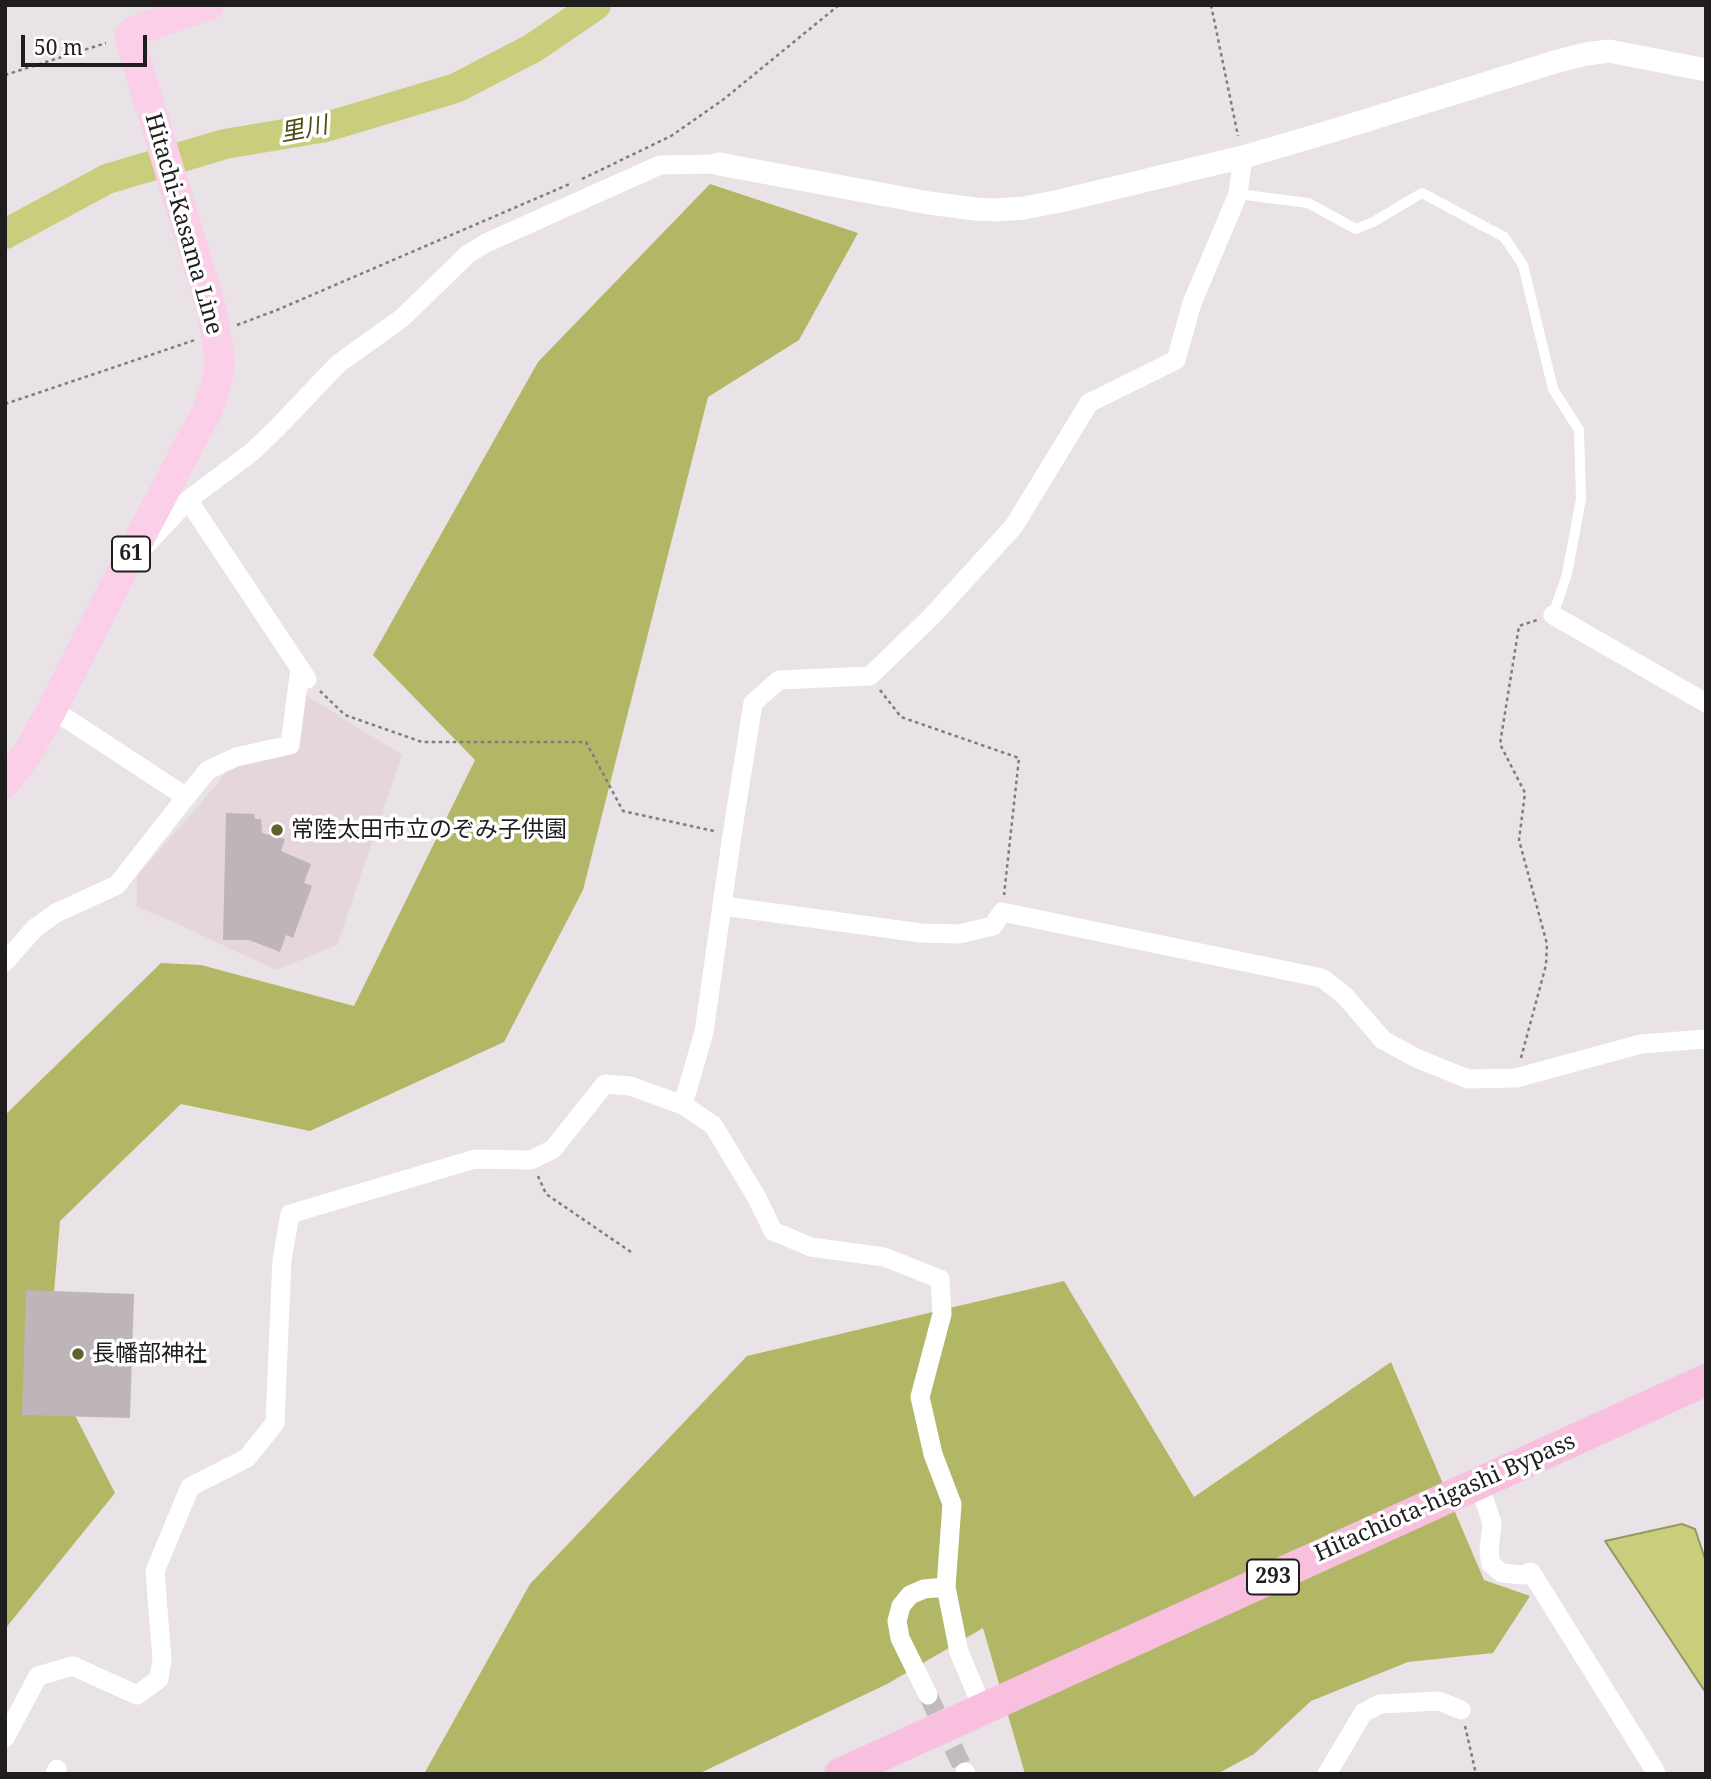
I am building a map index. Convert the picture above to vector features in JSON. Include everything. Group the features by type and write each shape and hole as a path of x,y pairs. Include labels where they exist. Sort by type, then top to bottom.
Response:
{"highway":[{"name":"Hitachiota-higashi Bypass","path":"840,1774 1706,1380"}],"main road":[{"path":"130,40 134,31 209,5"},
{"name":"Hitachi-Kasama Line","path":"5,783 27,754 52,709 207,411 217,383 220,362 215,324 130,40"}],"street":[{"path":"124,568 194,496 252,453 338,364 402,318 468,254 486,243 660,164 719,164 929,203 975,209 1024,208 1243,157 1586,54 1619,52 1706,70"},
{"path":"683,1105 704,1032 753,703 779,680 870,676 932,616 1014,526 1089,403 1176,360 1192,303 1238,194 1243,157"},
{"path":"5,962 35,928 56,912 117,885 208,770 236,757 290,745 304,674 176,469"},
{"path":"1553,615 1706,703"},
{"path":"52,709 186,797"},
{"path":"723,906 921,933 958,934 993,926 1002,912 1322,978 1344,995 1383,1040 1416,1058 1468,1079 1516,1078 1641,1044 1706,1038"},
{"path":"5,1738 38,1676 73,1666 137,1695 159,1679 162,1659 155,1571 190,1488 247,1458 275,1423 282,1260 290,1214 475,1159 531,1160 553,1149 605,1084 630,1086 683,1105 713,1125 757,1198 773,1231 811,1247 884,1257 940,1279 942,1314 920,1397 933,1454 952,1504 946,1587 959,1652 983,1709"},
{"path":"1476,1484 1492,1524 1489,1552 1491,1564 1502,1573 1523,1575 1531,1572 1656,1774"},
{"path":"928,1695 900,1638 897,1621 901,1606 910,1595 924,1589 946,1587"},
{"path":"1327,1774 1363,1713 1380,1703 1439,1701 1461,1710"}],"lane":[{"path":"1238,194 1308,202 1356,229 1422,193 1504,237 1523,265 1553,389 1578,430 1581,499 1567,574 1553,615"}],"path":[{"path":"5,404 215,324 277,310 580,180 671,136 724,99 839,5"},
{"path":"1211,5 1243,157"},
{"path":"5,75 130,40"},
{"path":"1516,1078 1546,965 1547,944 1519,840 1525,793 1500,744 1519,626 1553,615"},
{"path":"304,674 345,715 422,742 586,742 623,811 732,835"},
{"path":"870,676 901,718 1019,758 1002,912"},
{"path":"531,1160 546,1194 631,1252"},
{"path":"1461,1710 1476,1774"}],"shaded area":[{"path":"710,184 858,233 799,340 708,397 583,890 504,1042 310,1131 181,1104 60,1221 48,1363 115,1493 5,1629 5,1115 161,963 201,965 354,1006 475,760 373,655 538,362"},
{"name":"常陸太田市立のぞみ子供園","path":"304,694 402,755 337,945 276,970 137,907 137,876 232,763 292,753"},
{"path":"1064,1281 1194,1497 1391,1362 1484,1580 1530,1596 1493,1653 1408,1662 1311,1701 1254,1754 1217,1774 1025,1774 983,1628 887,1684 698,1774 424,1774 530,1584 747,1356"},
{"path":"1682,1524 1695,1529 1706,1562 1706,1693 1605,1541"}],"building":[{"path":"226,813 254,814 255,819 261,819 262,833 285,839 281,851 311,864 304,883 312,886 293,938 286,935 280,952 249,940 223,940"},
{"name":"長幡部神社","path":"26,1290 134,1294 130,1418 22,1415"}],"waterway":[{"name":"里川","path":"5,234 107,179 225,144 326,127 456,88 533,48 596,5"}],"tunnel":[{"path":"928,1695 965,1772"}],"place":[{"name":"常陸太田市立のぞみ子供園","path":"277,830"},
{"name":"長幡部神社","path":"78,1354"}]}
